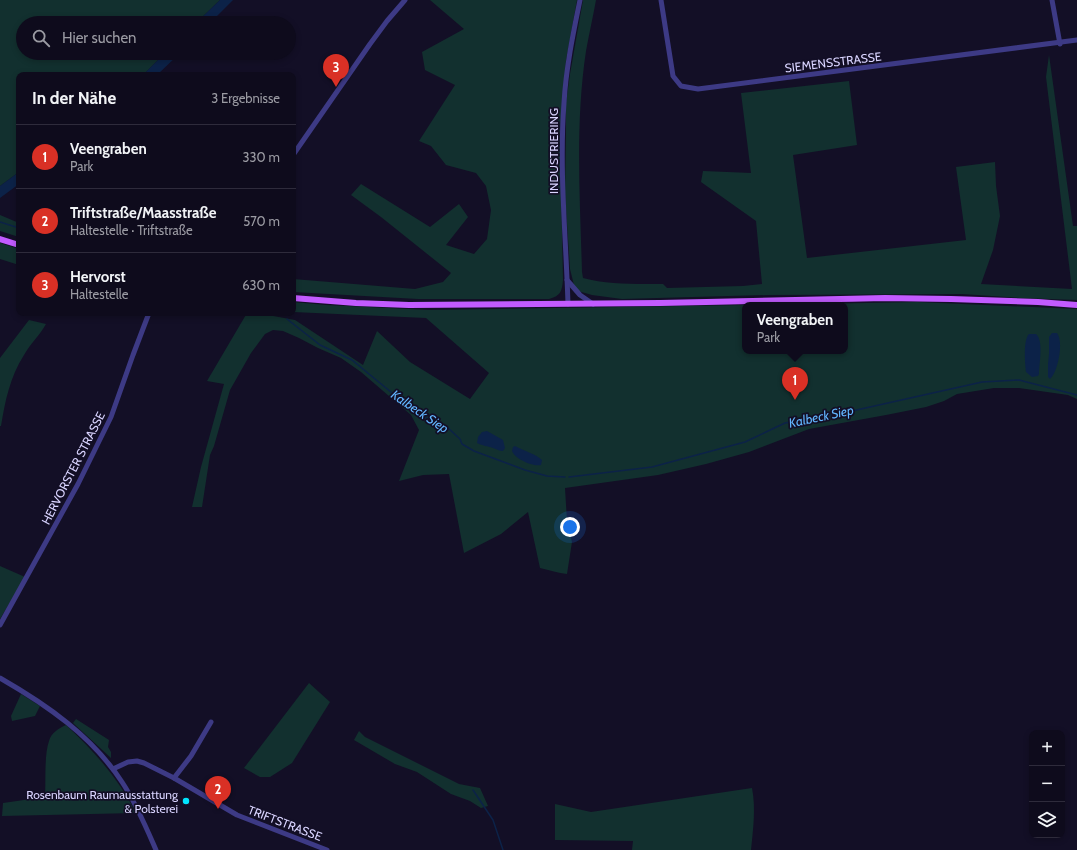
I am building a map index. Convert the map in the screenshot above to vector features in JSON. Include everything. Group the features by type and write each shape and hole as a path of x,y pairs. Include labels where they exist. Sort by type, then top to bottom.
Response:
{"main road":[{"path":"0,239 16,244"},
{"path":"296,298 409,305 593,304 951,298 1077,305"}],"street":[{"path":"296,151 387,20 405,0"},
{"name":"INDUSTRIERING","path":"568,304 563,205 564,102 572,41 580,0"},
{"name":"SIEMENSSTRASSE","path":"662,0 673,76 681,86 698,89 1060,44 1077,40"},
{"path":"1052,0 1060,44"},
{"path":"567,280 580,295 593,304"},
{"name":"HERVORSTER STRASSE","path":"0,626 75,490 111,417 148,316"},
{"path":"0,678 61,717 92,745 113,769 127,791 156,850"},
{"path":"174,778 192,756 211,722"},
{"name":"TRIFTSTRASSE","path":"113,769 128,762 137,761 144,763 174,778 237,815 327,850"}],"green space":[{"path":"0,0 220,0 203,16 16,16 16,60 158,60 146,72 16,72 16,174 0,186"},
{"path":"430,0 577,0 566,61 560,133 563,280 560,293 549,299 418,299 296,292 296,279 415,289 443,282 451,273 351,195 361,184 430,227 459,204 468,217 446,245 474,254 487,239 491,210 486,186 476,173 446,165 431,146 419,141 455,85 425,70 422,52 464,29"},
{"path":"583,0 596,0 586,51 580,106 579,189 583,278 612,283 663,284 667,288 762,284 756,221 701,182 703,171 751,173 741,93 849,81 857,145 793,155 807,258 966,240 956,167 995,162 996,186 1000,216 993,250 981,284 1072,289 1046,77 1049,55 1073,226 1077,226 1077,300 962,294 768,295 622,299 592,295 578,291 574,285 570,269 565,193 566,103"},
{"path":"0,215 16,222 16,236 0,231"},
{"path":"0,243 16,248 16,264 0,259"},
{"path":"296,302 429,310 742,305 742,354 848,354 848,303 917,302 1077,309 1077,399 1068,395 1019,388 994,388 957,394 944,401 926,407 809,429 749,452 706,464 658,475 565,488 567,521 572,542 567,574 540,568 528,512 501,534 464,553 449,474 423,475 399,481 419,430 411,415 361,372 341,358 283,331 273,330 265,334 251,353 230,390 210,455 202,507 192,507 201,467 224,384 207,381 245,316 273,316 295,320 363,365 377,331 410,362 470,399 489,373 426,318 296,312"},
{"path":"29,320 46,324 19,363 9,389 0,426 0,358"},
{"path":"0,566 25,577 0,619"},
{"path":"309,683 330,702 292,763 270,777 260,777 244,768"},
{"path":"21,694 40,706 35,716 12,721 11,716"},
{"path":"76,719 109,740 108,747 111,752 111,758 73,723"},
{"path":"66,725 114,777 136,813 2,816 3,803 45,797 47,747 56,731"},
{"path":"359,731 365,737 459,784 480,788 488,806 481,808 470,801 451,794 417,772 395,764 354,740"},
{"path":"752,788 754,811 751,850 632,850 633,841 555,840 555,804 591,812"}],"water":[{"path":"220,0 233,0 217,16 203,16"},
{"path":"158,60 173,60 160,72 146,72"},
{"path":"16,174 16,186 0,198 0,186"},
{"path":"1052,333 1057,333 1059,337 1060,350 1058,364 1050,379 1048,377 1049,337"},
{"path":"1029,334 1036,334 1040,342 1039,374 1038,376 1032,377 1026,372 1025,363 1025,346"},
{"path":"487,431 503,440 505,448 503,451 477,443 478,437 482,432"},
{"path":"515,446 542,460 541,465 529,464 517,457 512,451 513,447"}],"waterway":[{"name":"Kalbeck Siep","path":"0,222 16,227"},
{"name":"Kalbeck Siep","path":"287,319 320,345 352,360 397,397 438,426 448,428 460,439 462,444 474,451 525,470 547,476 565,477"},
{"name":"Kalbeck Siep","path":"569,477 652,467 745,442 785,423 843,413 982,382 1019,380 1077,395"},
{"path":"473,790 493,820 503,850"}],"place":[{"name":"Hervorst","path":"336,87"},
{"name":"Veengraben","path":"795,400"},
{"name":"Rosenbaum Raumausstattung & Polsterei","path":"186,801"},
{"name":"Triftstraße/Maasstraße","path":"218,809"}]}
